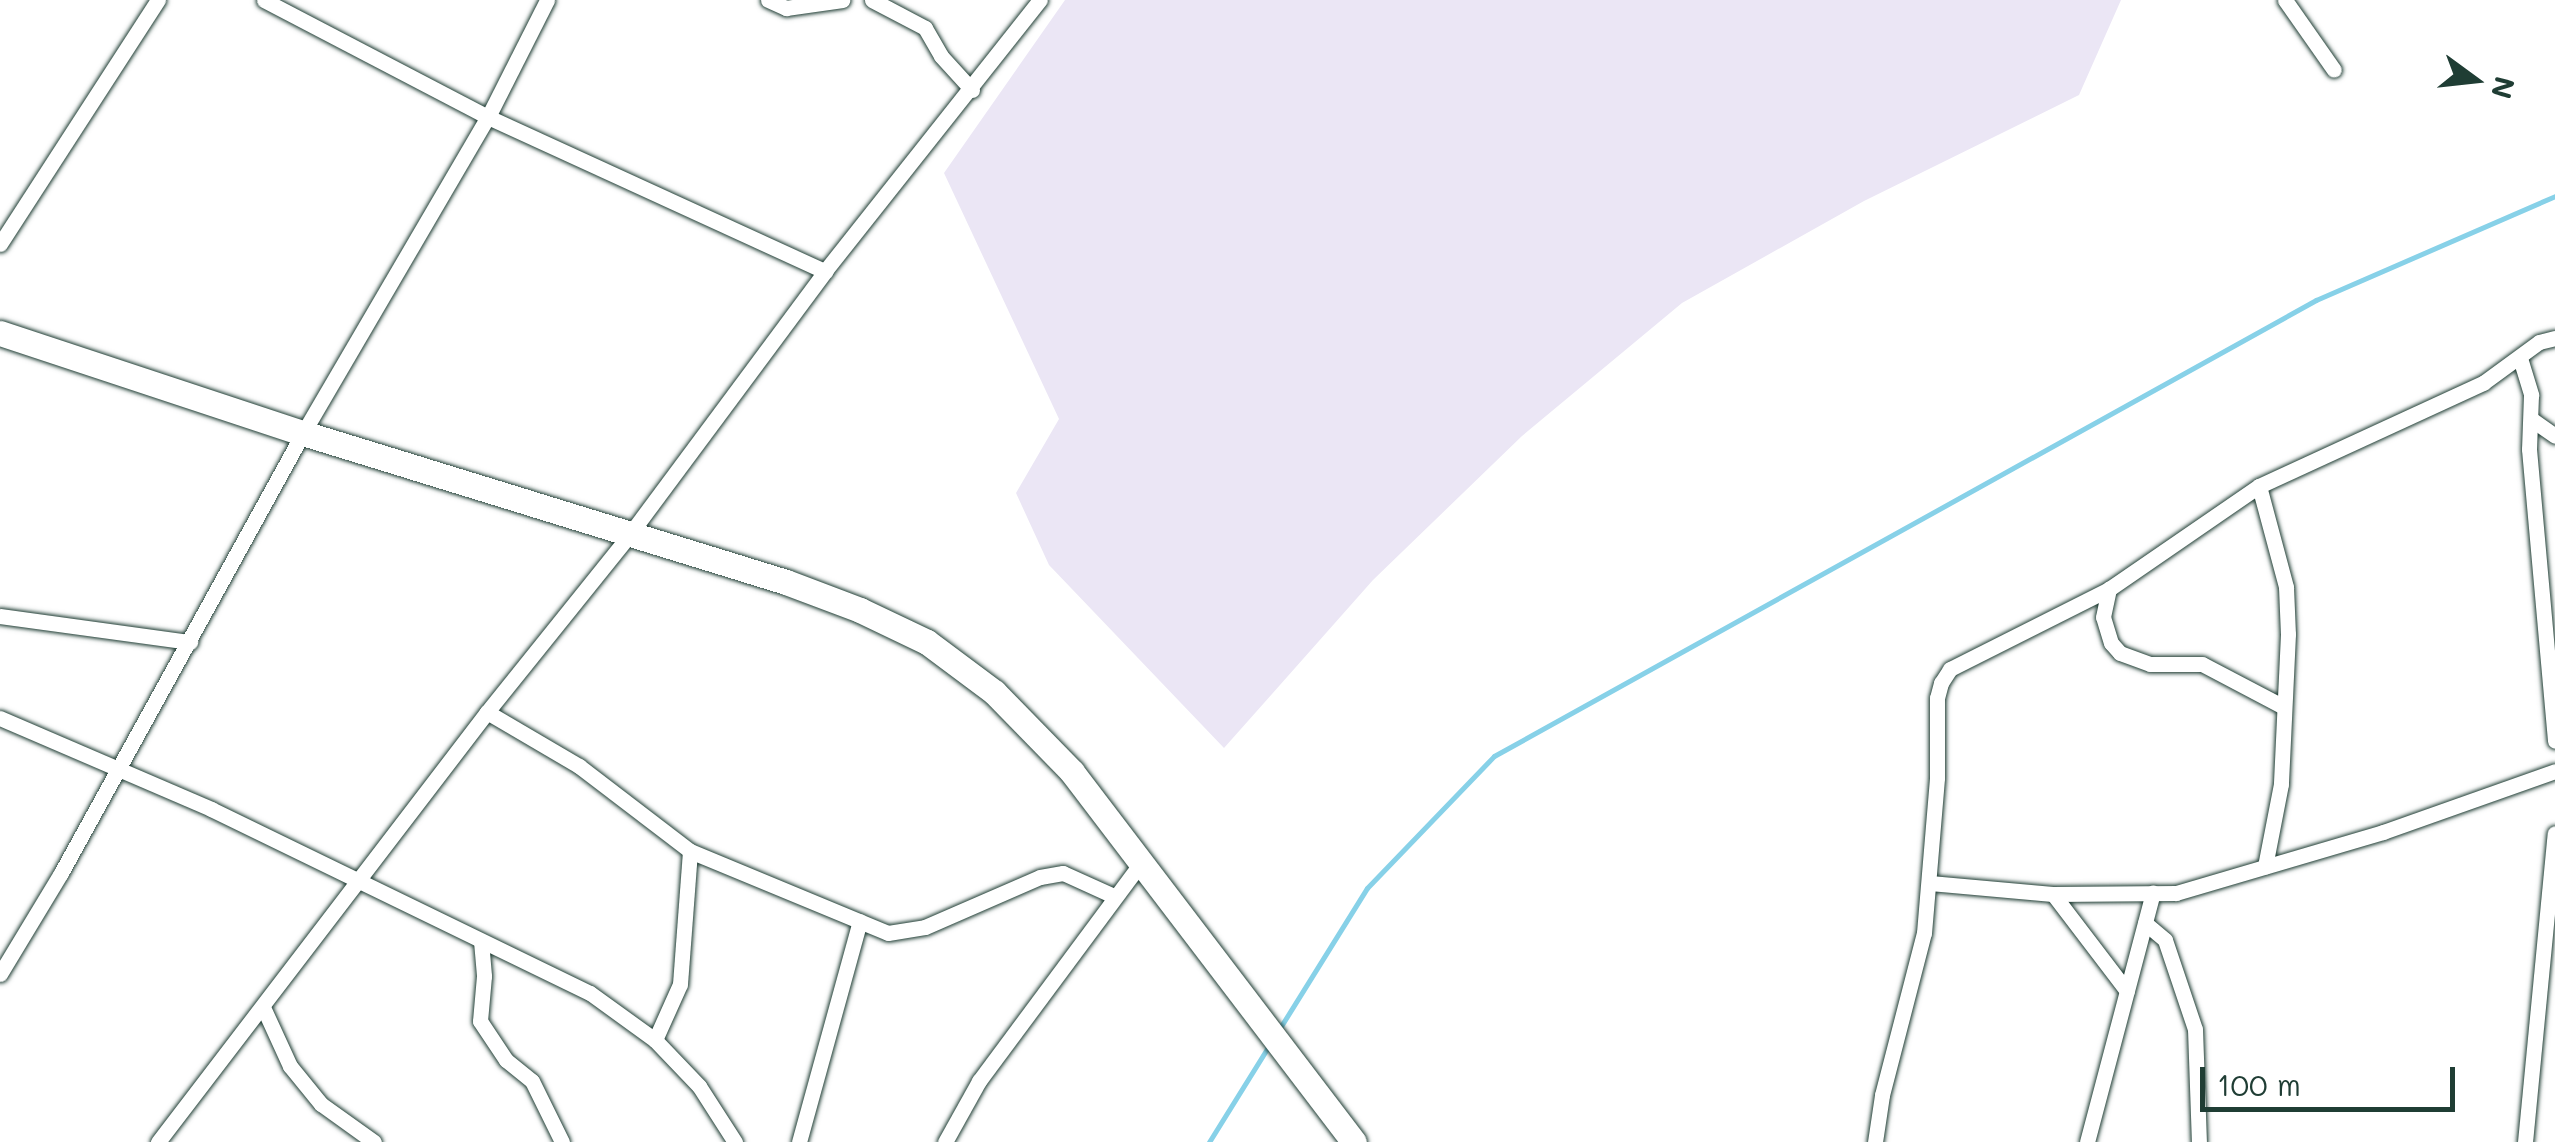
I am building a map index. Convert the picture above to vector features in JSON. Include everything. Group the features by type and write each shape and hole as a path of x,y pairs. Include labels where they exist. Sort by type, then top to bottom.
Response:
{"main road":[{"path":"0,333 303,433 804,589 927,642 994,692 1072,772 1190,921 1354,1142"}],"street":[{"path":"0,244 158,0"},
{"path":"264,0 488,116 825,272"},
{"path":"0,974 120,768 303,433 488,116 548,0"},
{"path":"768,0 786,8 842,0"},
{"path":"872,0 926,28 941,56 972,90"},
{"path":"158,1142 487,712 630,534 825,272 1040,0"},
{"path":"2284,0 2334,70"},
{"path":"1875,1142 1882,1095 1924,933 1930,883 1937,698 1950,669 2109,589 2259,486 2320,454 2430,409 2520,358 2540,342 2555,338"},
{"path":"2520,358 2532,395 2529,449 2555,740"},
{"path":"2531,419 2555,436"},
{"path":"2259,486 2286,587 2281,784 2265,866"},
{"path":"2109,589 2104,617 2110,642 2120,653 2150,664 2202,664 2282,706"},
{"path":"0,616 190,642"},
{"path":"487,712 579,766 690,851 888,933 925,927 1040,877 1062,873 1114,896"},
{"path":"0,718 120,768 361,880 590,993 655,1040 699,1086 736,1142"},
{"path":"1930,883 2053,894 2176,893 2383,832 2555,771"},
{"path":"2525,1142 2555,833"},
{"path":"655,1040 680,984 690,851"},
{"path":"945,1142 980,1081 1143,860"},
{"path":"2086,1142 2153,893"},
{"path":"2053,894 2127,990"},
{"path":"799,1142 860,922"},
{"path":"2146,923 2165,940 2196,1029 2199,1142"},
{"path":"482,941 480,1022 506,1060 532,1081 562,1142"},
{"path":"263,1007 290,1066 321,1104 374,1142"}],"shaded area":[{"path":"1065,0 2121,0 2079,95 1864,201 1682,303 1522,436 1373,580 1224,748 1049,565 1016,493 1059,419 944,173"}],"waterway":[{"path":"1278,1031 1367,888 1494,756 2316,300 2555,196"},
{"path":"1209,1142 1270,1044"}]}
